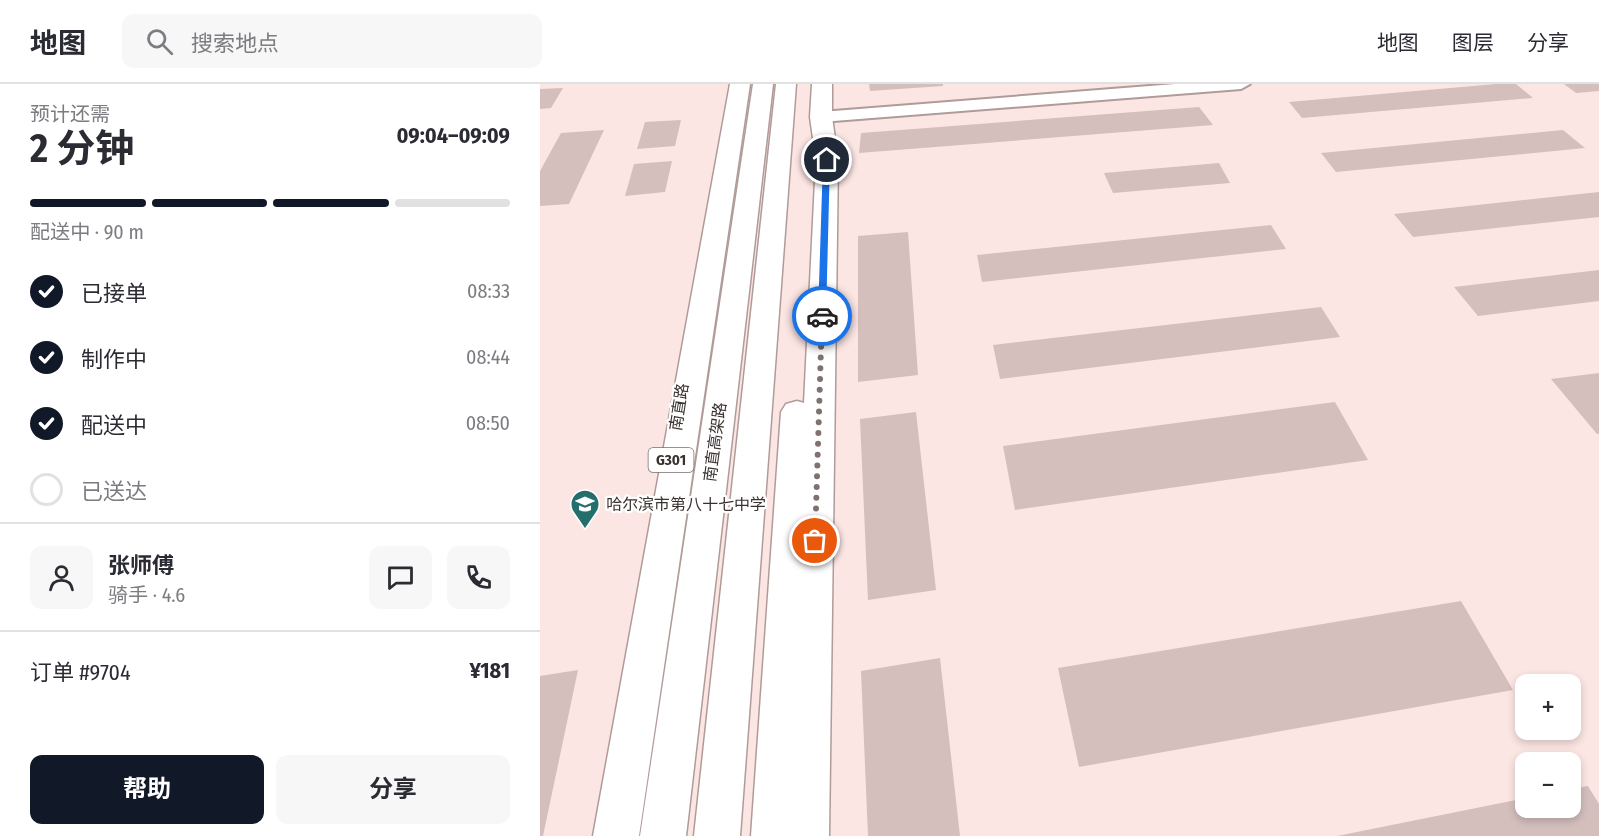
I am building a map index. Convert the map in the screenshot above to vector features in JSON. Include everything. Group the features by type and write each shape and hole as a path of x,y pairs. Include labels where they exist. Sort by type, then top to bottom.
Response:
{"highway":[{"name":"南直路","path":"611,836 633,712 727,84"},
{"path":"616,836 740,84"},
{"name":"南直高架路","path":"663,836 763,84"},
{"path":"717,836 786,84"},
{"path":"806,836 827,160 821,117 822,84"},
{"path":"774,836 808,192 827,160"}],"street":[{"path":"821,117 1241,84"}],"building":[{"path":"869,84 943,84 943,86 870,91"},
{"path":"1516,84 1533,98 1302,118 1289,102"},
{"path":"1564,84 1599,84 1599,91 1576,93"},
{"path":"563,88 551,108 540,109 540,89"},
{"path":"1199,107 1213,125 859,153 861,133"},
{"path":"681,120 675,146 637,149 645,122"},
{"path":"604,130 569,204 540,206 540,171 561,133"},
{"path":"1563,130 1585,148 1336,172 1321,153"},
{"path":"672,161 665,192 625,196 634,164"},
{"path":"1219,163 1230,183 1113,193 1104,173"},
{"path":"1599,192 1599,217 1413,237 1394,214"},
{"path":"1271,225 1286,249 982,282 977,255"},
{"path":"908,232 918,375 858,382 858,236"},
{"path":"1599,270 1599,301 1478,316 1454,287"},
{"path":"1321,307 1340,337 1000,379 993,345"},
{"path":"1599,373 1599,434 1597,434 1551,379"},
{"path":"1335,402 1368,460 1015,510 1003,446"},
{"path":"916,412 936,590 868,600 860,419"},
{"path":"1461,601 1513,690 1079,767 1058,668"},
{"path":"940,658 960,836 868,836 861,671"},
{"path":"578,670 543,836 540,836 540,676"},
{"path":"1588,786 1599,804 1599,836 1337,836 1515,800 1515,818 1581,818 1581,787"}],"way so far":[{"path":"815,541 822,316"}],"place":[{"name":"哈尔滨市第八十七中学","path":"585,530"}],"route":[{"path":"822,316 827,160"}]}
